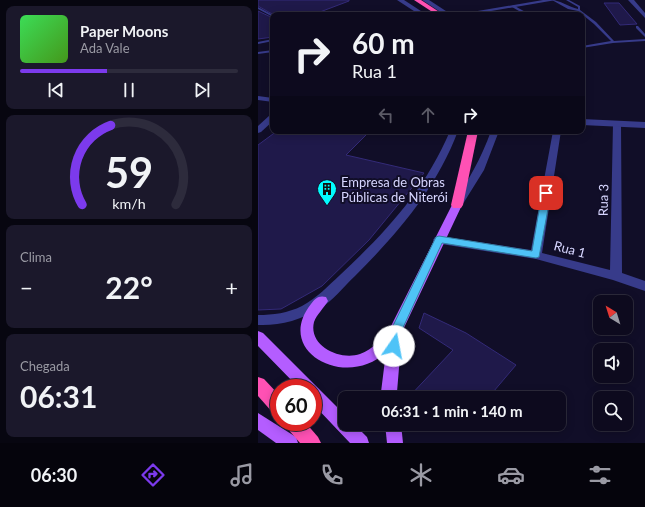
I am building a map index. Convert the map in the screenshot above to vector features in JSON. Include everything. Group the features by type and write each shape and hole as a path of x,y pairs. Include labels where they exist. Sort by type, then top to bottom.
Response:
{"highway":[{"path":"417,0 436,12"},
{"path":"457,205 472,134"},
{"path":"258,384 270,397"},
{"path":"301,431 312,443"}],"main road":[{"path":"321,301 308,318 306,326 307,339 315,350 336,360 350,361 364,359 380,349 396,332 457,205"},
{"path":"389,391 396,332"},
{"path":"258,337 300,379"},
{"path":"322,402 361,443"},
{"path":"258,421 290,443"},
{"path":"394,431 395,443"}],"street":[{"path":"400,0 419,12"},
{"path":"425,0 444,12"},
{"path":"476,12 553,0"},
{"path":"631,0 645,16"},
{"path":"258,98 270,101"},
{"path":"258,104 270,102"},
{"path":"258,130 270,120"},
{"path":"585,122 645,125"},
{"name":"Rua 3","path":"616,276 618,124"},
{"path":"258,320 268,321 287,317 302,312 321,301 368,255 409,210 428,184 444,156 453,134"},
{"path":"457,205 476,178 494,134"},
{"path":"536,255 556,134"},
{"name":"Rua 1","path":"439,240 536,255 616,276 645,286"}],"lane":[{"path":"553,0 569,8 579,10"},
{"path":"567,0 579,7 579,10 581,12"},
{"path":"513,6 523,12"},
{"path":"258,8 270,14"},
{"path":"585,15 613,42"},
{"path":"638,27 645,36"},
{"path":"585,47 613,42 645,40"},
{"path":"258,43 270,41"},
{"path":"258,53 270,51"}],"building":[{"path":"258,0 349,0 320,12 270,13 258,6"},
{"path":"604,3 619,3 637,24 620,25"},
{"path":"258,11 270,17 270,37 258,39"},
{"name":"Empresa de Obras Públicas de Niterói","path":"273,134 367,134 346,155 424,173 369,240 322,286 281,309 258,310 258,145"},
{"path":"424,313 466,333 516,365 494,391 415,391 453,350 419,328"}],"place":[{"name":"Empresa de Obras Públicas de Niterói","path":"327,206"}],"route":[{"path":"394,346 396,332 439,240 536,255 546,193"}]}
